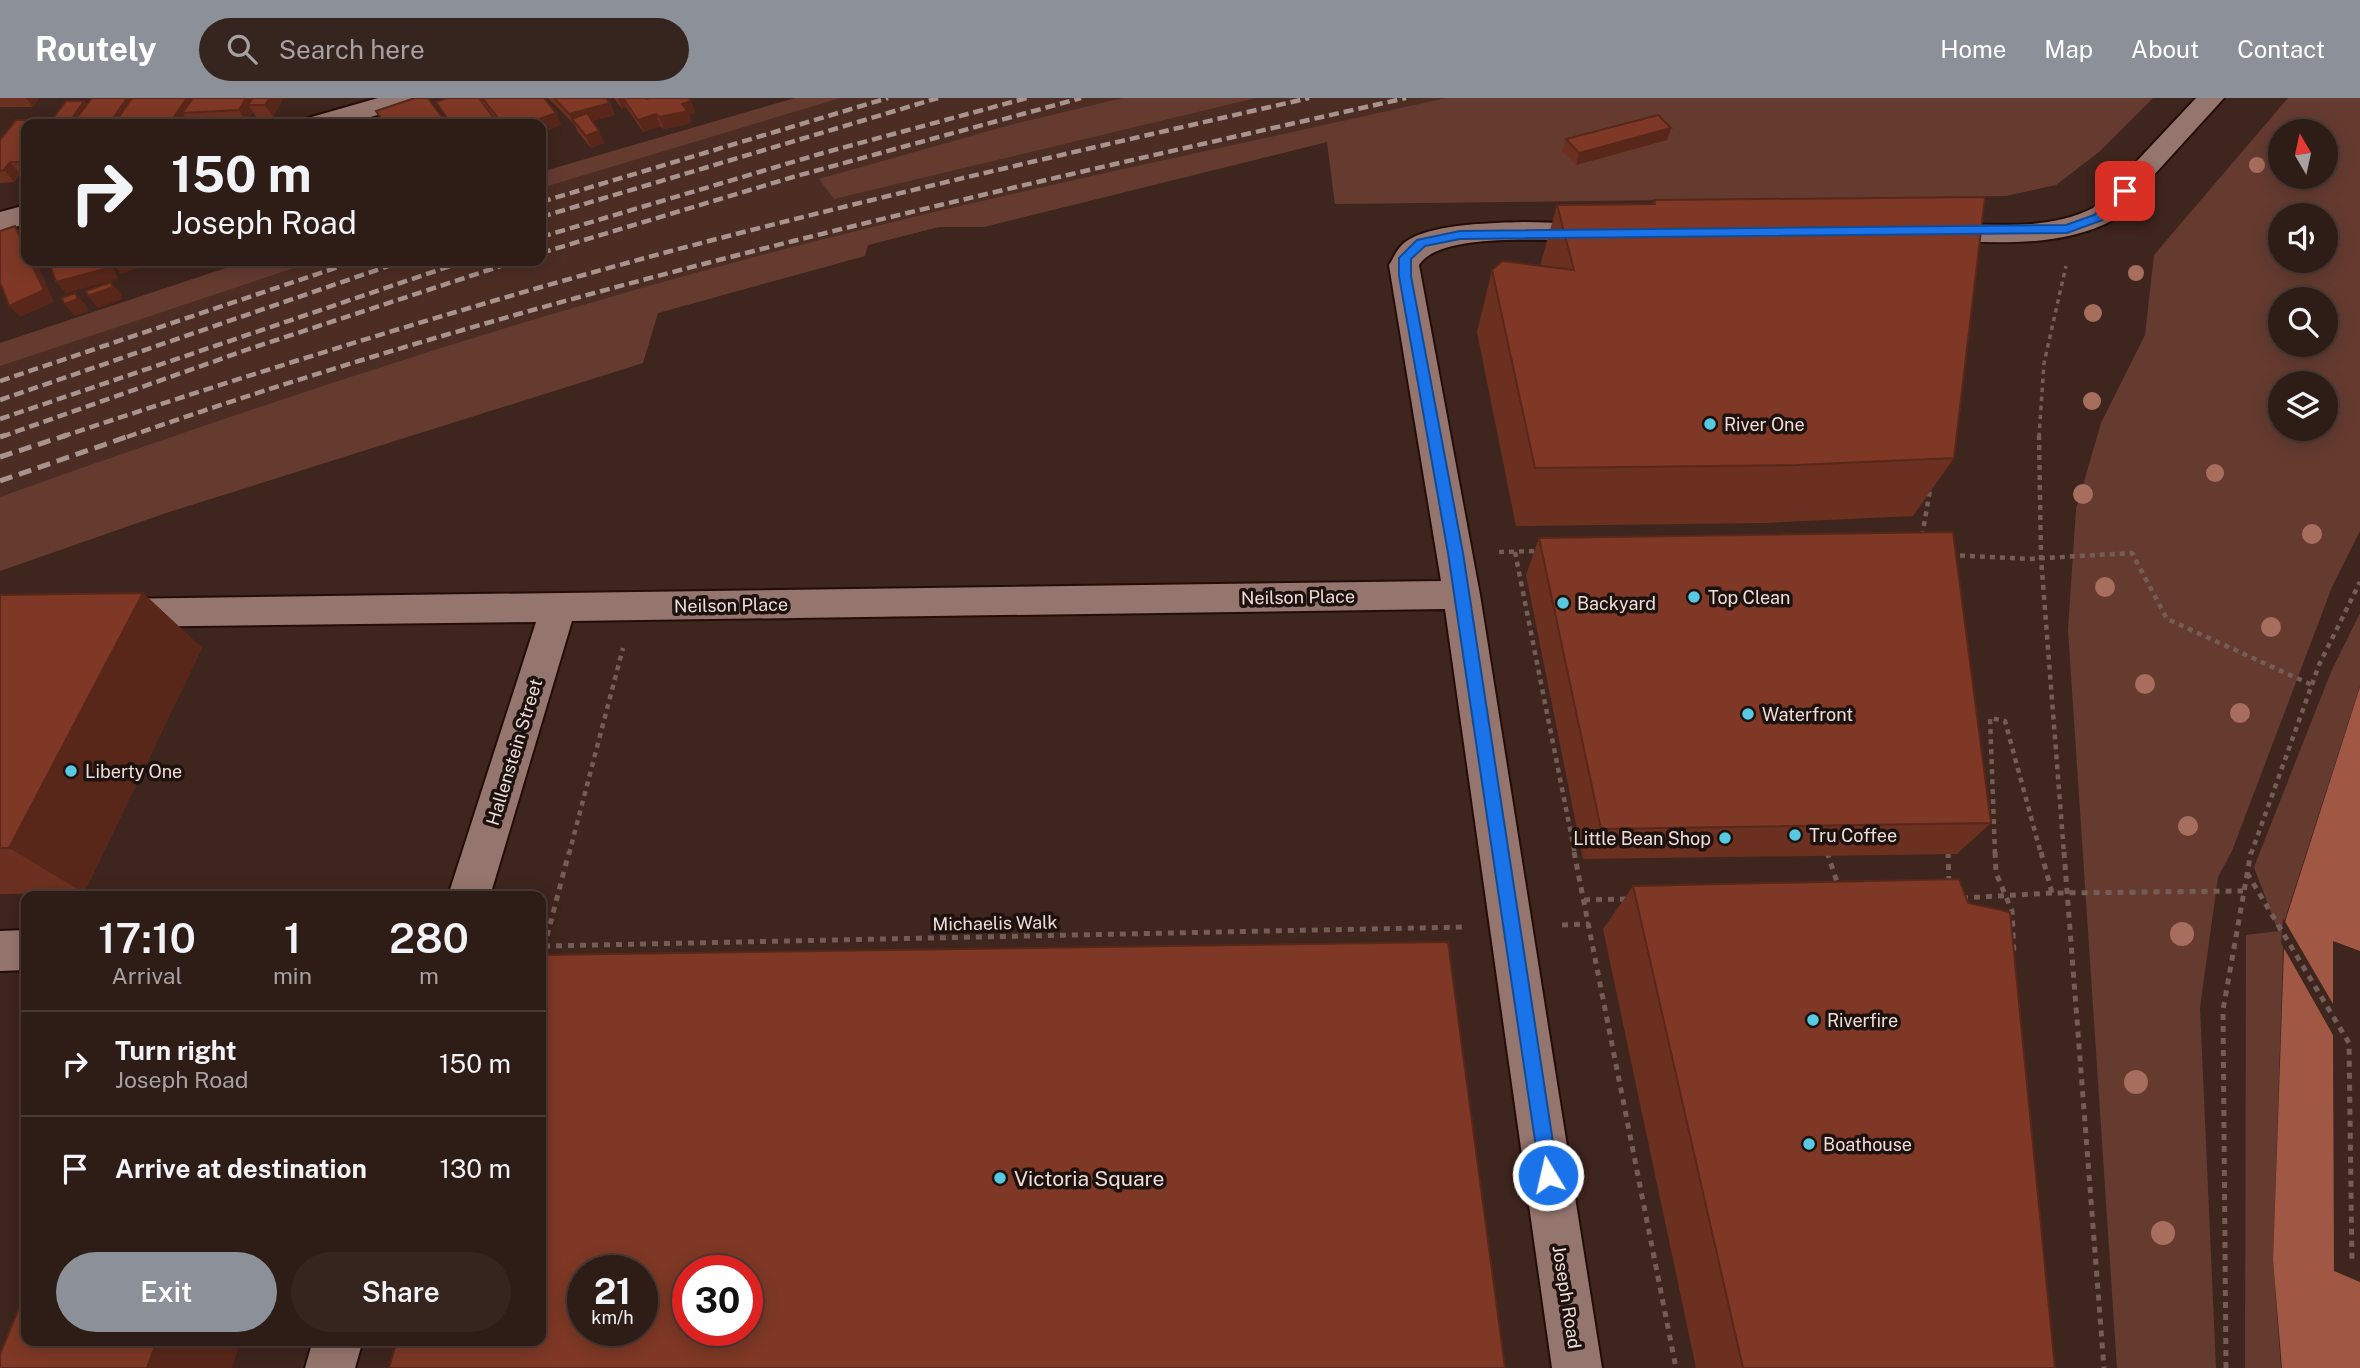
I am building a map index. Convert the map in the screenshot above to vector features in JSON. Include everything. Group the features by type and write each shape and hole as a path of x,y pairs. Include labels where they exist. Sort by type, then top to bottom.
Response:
{"street":[{"path":"335,119 407,98"},
{"path":"1906,232 2055,230 2085,225 2104,214 2211,98"},
{"path":"0,222 21,216"},
{"name":"Joseph Road","path":"1577,1368 1462,595 1405,276 1405,258 1421,243 1460,235 1629,233"},
{"name":"Neilson Place","path":"84,614 1462,595"},
{"name":"Hallenstein Street","path":"471,891 558,608"},
{"path":"0,951 21,950"},
{"path":"330,1368 336,1346"}],"path":[{"path":"2069,255 2044,363 2039,435 2040,558 2104,1368"},
{"path":"1920,542 1926,521 1931,481"},
{"path":"1455,553 1542,551"},
{"path":"1515,552 1676,1368"},
{"path":"1947,555 2040,558 2132,553 2167,619 2312,685"},
{"path":"2226,1368 2223,1010 2246,872 2312,685 2360,582"},
{"path":"546,938 634,607"},
{"path":"2014,966 2012,911 1996,873 1990,718 2005,721 2052,893"},
{"path":"1947,836 1948,886"},
{"path":"1824,844 1841,895"},
{"path":"2246,872 2349,1043 2352,1264"},
{"path":"1960,910 1958,898 2052,893 2243,891"},
{"path":"1584,900 1638,899"},
{"path":"1553,925 1589,924"},
{"name":"Michaelis Walk","path":"546,946 1467,927"}],"shaded area":[{"path":"795,98 2153,98 2099,152 2056,185 2006,196 1335,204 1327,142 984,227 939,227 868,245 865,256 658,313 643,363 166,513 0,571 0,343 232,266 546,266 546,171"},
{"path":"795,98 840,98 546,186 546,171"},
{"path":"1123,98 1256,98 834,199 819,179 1010,125"},
{"path":"1446,98 2153,98 2099,152 2056,185 2006,196 1335,204 1327,142 984,227 939,227 868,245 865,256 658,313 643,363 166,513 0,571 0,497 324,386 542,317 761,255 1015,193"},
{"path":"2288,98 2360,98 2360,531 2332,587 2232,851 2218,877 2200,1008 2216,1368 2117,1368 2068,630 2076,509 2101,423 2145,335 2154,255 2268,121 2268,189 2338,189 2338,119 2270,119"},
{"path":"232,266 300,266 0,366 0,343"},
{"path":"2360,613 2360,686 2284,922 2273,1260 2281,1368 2245,1368 2246,935 2278,931 2254,867 2331,672"},
{"path":"2360,687 2360,1368 2282,1368 2273,1260 2285,922"}],"pier":[{"path":"2283,918 2333,1004 2333,941 2360,951 2360,1282 2334,1271 2333,1035 2281,943"}],"building":[{"path":"92,98 127,98 112,119 76,119"},
{"path":"132,98 187,98 172,119 117,119"},
{"path":"193,98 246,98 239,110 182,113"},
{"path":"253,98 270,98 265,105 248,105"},
{"path":"415,98 428,98 443,119 382,119 376,111"},
{"path":"447,98 479,98 494,119 448,119 436,102"},
{"path":"482,98 544,98 556,113 540,119 499,119"},
{"path":"554,98 606,98 610,103 569,114"},
{"path":"623,98 688,98 691,101 682,104 687,110 684,112 659,117 656,114 638,120"},
{"path":"66,101 84,101 71,119 53,119"},
{"path":"587,113 599,131 586,136 572,119"},
{"path":"1658,115 1671,128 1579,153 1566,139"},
{"path":"16,120 21,120 21,162 10,162 0,171 0,140"},
{"name":"River One","path":"1985,197 1954,458 1797,465 1535,468 1492,270 1502,261 1574,270 1557,205 1655,204 1654,200"},
{"path":"15,226 21,240 21,266 32,266 44,290 9,306 0,282 0,231"},
{"path":"51,266 108,268 56,282"},
{"path":"111,282 113,287 88,296 86,291"},
{"path":"75,293 78,299 64,304 62,298"},
{"name":"Waterfront","path":"1953,532 1991,823 1601,829 1539,538"},
{"path":"143,593 9,848 0,848 0,595"},
{"name":"Boathouse","path":"1959,879 1968,903 2010,912 2055,1368 1743,1368 1633,886"},
{"name":"Victoria Square","path":"1448,942 1505,1368 389,1368 395,1346 546,1346 546,955"},
{"path":"21,1303 21,1346 155,1346 147,1368 0,1368 0,1354"}],"railway":[{"path":"546,201 888,98"},
{"path":"546,216 938,98"},
{"path":"546,236 823,153 1027,98"},
{"path":"546,251 793,177 1081,98"},
{"path":"61,437 365,340 671,251 909,191 1309,98"},
{"path":"127,437 284,384 601,291 922,209 1406,98"},
{"path":"0,381 341,266"},
{"path":"0,400 389,266"},
{"path":"0,419 450,266"},
{"path":"1,437 249,349 501,266"},
{"path":"0,437 6,435"},
{"path":"0,457 67,435"},
{"path":"0,481 132,435"}],"place":[{"name":"River One","path":"1710,424"},
{"name":"Top Clean","path":"1694,597"},
{"name":"Backyard","path":"1563,603"},
{"name":"Waterfront","path":"1748,714"},
{"name":"Liberty One","path":"71,771"},
{"name":"Tru Coffee","path":"1795,835"},
{"name":"Little Bean Shop","path":"1725,838"},
{"name":"Riverfire","path":"1813,1020"},
{"name":"Boathouse","path":"1809,1144"},
{"name":"Victoria Square","path":"1000,1178"}],"route":[{"path":"1548,1175 1455,553 1405,276 1405,258 1421,243 1460,235 2067,229 2099,218 2125,191"}]}
